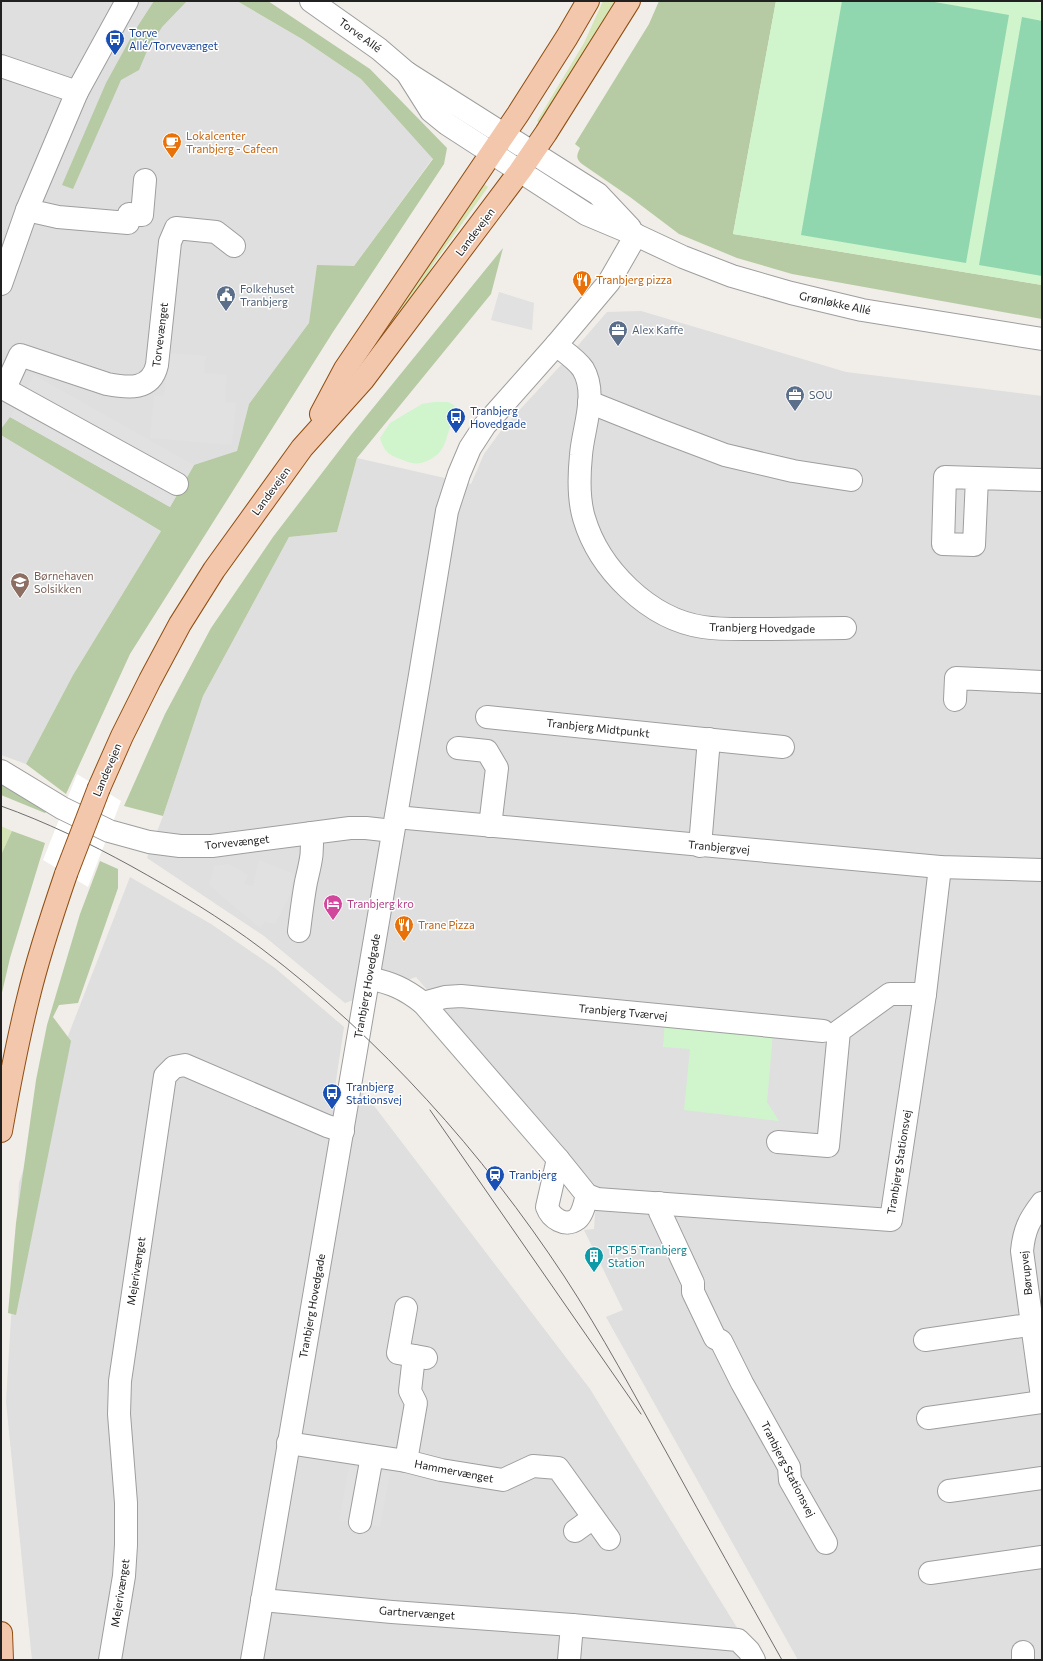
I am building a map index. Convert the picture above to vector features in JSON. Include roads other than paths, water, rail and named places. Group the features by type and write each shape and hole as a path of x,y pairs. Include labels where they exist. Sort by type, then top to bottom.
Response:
{"main road":[{"name":"Landevejen","path":"302,448 345,369 492,153 567,37 588,1"},
{"name":"Landevejen","path":"1,1131 12,1065 28,999 45,937 66,874 99,788 122,736 180,624 214,570 302,448 362,380 520,171 629,1"},
{"path":"1,1633 2,1660"}],"street":[{"path":"1,284 27,210 76,92 127,1"},
{"name":"Torve Allé","path":"311,1 379,49 407,72 533,152"},
{"path":"1,66 76,92"},
{"name":"Torve Allé","path":"407,72 431,111 447,124 520,171"},
{"name":"Grønløkke Allé","path":"533,152 598,194 636,235"},
{"name":"Grønløkke Allé","path":"520,171 586,214 690,260 732,276 791,293 862,310 1042,339"},
{"path":"27,210 58,217 128,222 129,214 142,214 145,180"},
{"name":"Torvevænget","path":"177,484 3,387 20,355 107,384 134,387 145,384 155,373 157,365 170,242 176,228 216,232 234,246"},
{"name":"Tranbjerg Hovedgade","path":"252,1660 288,1443 369,978 447,511 459,474 470,448 485,425 556,345 609,282 636,235"},
{"name":"Tranbjerg Hovedgade","path":"556,345 582,368 588,379 590,392 581,454 579,483 584,518 590,535 603,557 622,582 637,596 666,615 701,627 725,629 845,628"},
{"path":"589,402 725,455 793,471 851,480"},
{"path":"977,478 1042,480"},
{"path":"955,700 956,678 1042,682"},
{"name":"Tranbjerg Midtpunkt","path":"488,718 783,747"},
{"path":"700,846 709,739"},
{"path":"458,748 487,751 497,768 490,826"},
{"name":"Torvevænget","path":"1,771 62,808 109,832 149,842 180,846 212,846 394,824"},
{"name":"Tranbjergvej","path":"394,824 490,826 940,867 1042,870"},
{"path":"299,931 306,881 312,857 313,846 311,833"},
{"name":"Tranbjerg Stationsvej","path":"587,1195 598,1199 891,1220 925,994 940,867"},
{"path":"369,978 396,985 407,990 423,1002 558,1159 587,1195 580,1214 576,1219 568,1222 559,1221 553,1218 546,1207 558,1159"},
{"path":"778,1142 828,1146 839,1031 890,994 925,994"},
{"name":"Tranbjerg Tværvej","path":"423,1002 445,997 461,996 823,1031"},
{"name":"Mejerivænget","path":"110,1660 124,1576 126,1545 126,1503 118,1414 120,1381 166,1076 174,1067 185,1065 327,1126 342,1131"},
{"name":"Tranbjerg Stationsvej","path":"658,1203 660,1212 692,1283 693,1292 715,1338 722,1341 742,1383 789,1467 790,1480 826,1543"},
{"name":"Børupvej","path":"1042,1203 1028,1224 1024,1236 1022,1251 1037,1324 1042,1397"},
{"name":"Hammervænget","path":"406,1308 398,1353 420,1357 410,1391 416,1403 406,1461"},
{"path":"926,1340 1037,1324"},
{"path":"928,1418 1042,1402"},
{"name":"Hammervænget","path":"288,1443 406,1461 441,1470 503,1480 533,1466 558,1468 609,1539"},
{"path":"360,1522 372,1456"},
{"path":"949,1491 1042,1478"},
{"path":"575,1531 593,1518"},
{"path":"930,1572 1042,1557"},
{"name":"Gartnervænget","path":"262,1600 392,1612 572,1624 738,1640 749,1651 754,1660"},
{"path":"569,1660 572,1624"}],"tram line":[{"path":"1,806 51,826 115,857 148,875 231,926 306,984 348,1021 388,1059 427,1100 499,1185 564,1276 592,1320 782,1660"},
{"path":"430,1110 641,1414"}],"place":[{"name":"Torve Allé/Torvevænget","path":"115,56"},
{"name":"Lokalcenter Tranbjerg - Cafeen","path":"172,159"},
{"name":"Tranbjerg pizza","path":"582,297"},
{"name":"Folkehuset Tranbjerg","path":"226,312"},
{"name":"Alex Kaffe","path":"618,347"},
{"name":"SOU","path":"795,412"},
{"name":"Tranbjerg Hovedgade","path":"456,434"},
{"name":"Børnehaven Solsikken","path":"20,599"},
{"name":"Tranbjerg kro","path":"333,921"},
{"name":"Trane Pizza","path":"404,942"},
{"name":"Tranbjerg Stationsvej","path":"332,1110"},
{"name":"Tranbjerg","path":"495,1192"},
{"name":"TPS 5 Tranbjerg Station","path":"594,1273"}]}
